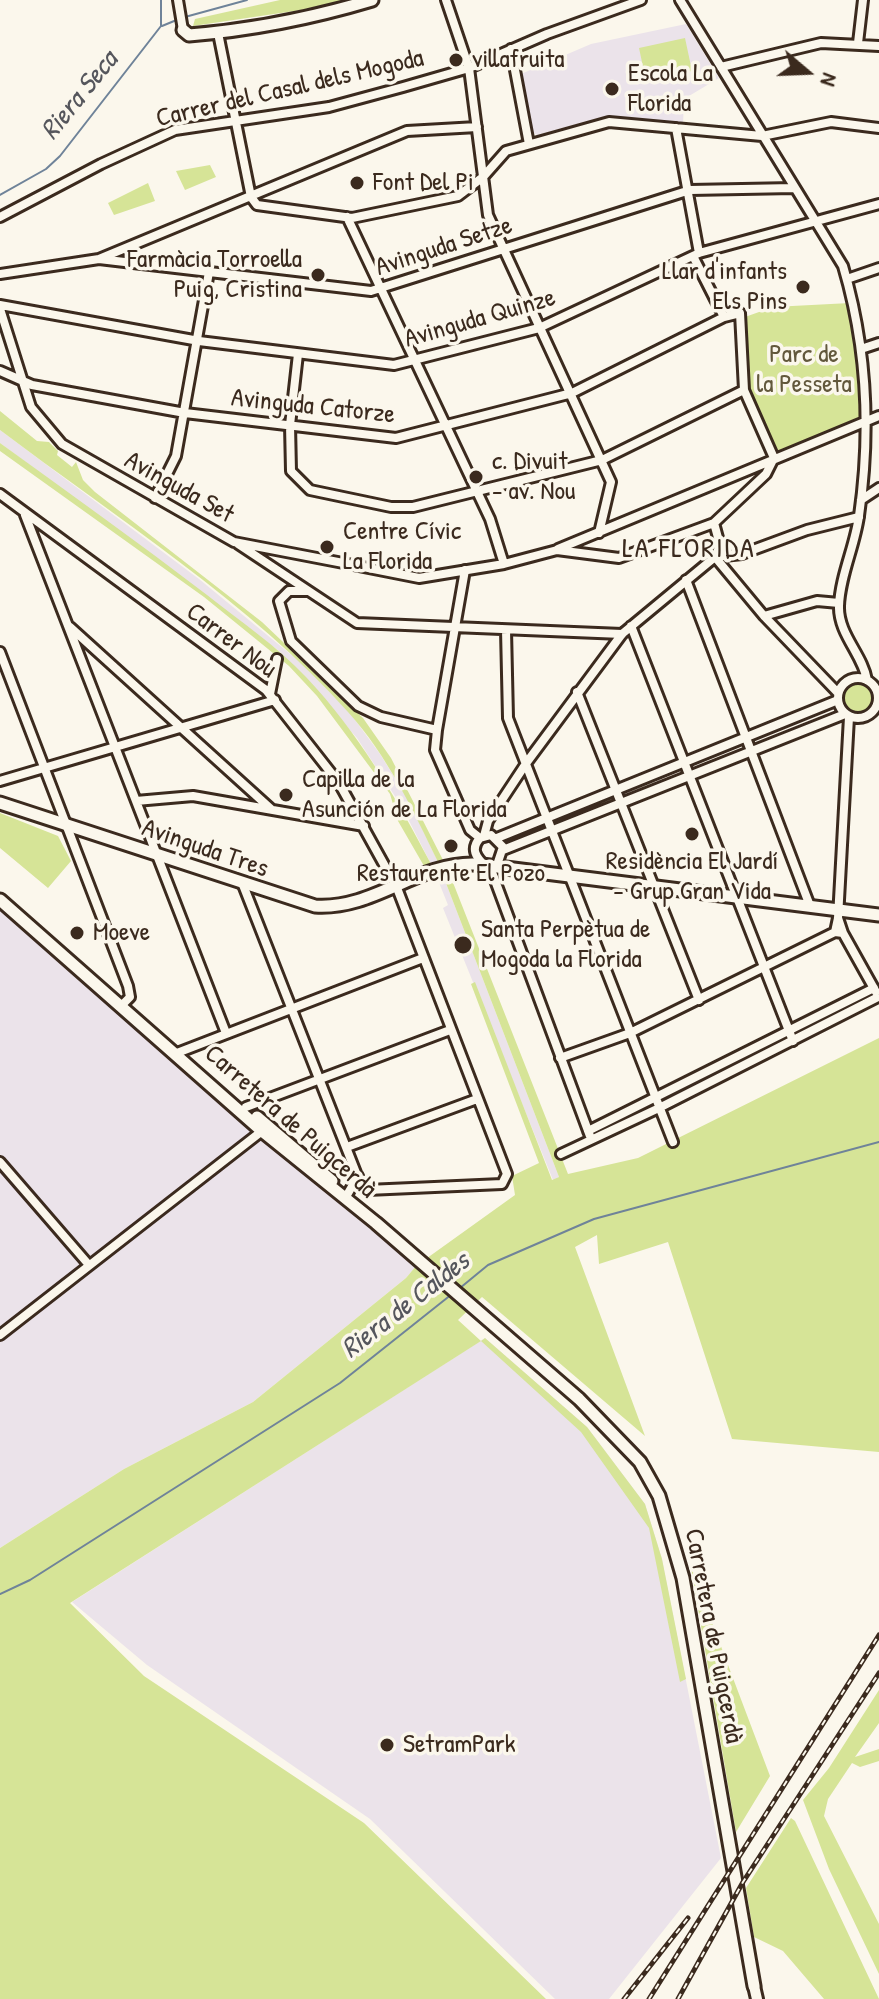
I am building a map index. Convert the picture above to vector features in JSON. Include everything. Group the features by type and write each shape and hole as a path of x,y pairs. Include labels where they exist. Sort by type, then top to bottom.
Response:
{"main road":[{"path":"183,30 189,35 218,33 323,13 372,0"},
{"name":"Avinguda Tres","path":"0,803 300,904 331,907 361,902 397,888 422,873 448,866 474,864 810,906 839,914 879,915"},
{"name":"Carretera de Puigcerdà","path":"0,900 262,1131 376,1223"},
{"name":"Carretera de Puigcerdà","path":"177,1053 246,1107 347,1195 617,1436 640,1462 659,1496 683,1578 755,1995"},
{"path":"257,1117 262,1131 276,1133"}],"street":[{"path":"446,0 469,68 488,215 572,393 611,488 599,533"},
{"name":"Carrer del Casal dels Mogoda","path":"0,217 101,164 175,130 329,107 469,68 641,0"},
{"path":"491,867 503,850 750,750 847,716 870,713 878,700 873,682 846,636 839,603 859,517 867,420 861,349 847,279 843,266 680,0"},
{"path":"858,43 863,0"},
{"path":"179,3 183,30"},
{"path":"218,33 251,197 257,205 347,217 458,196 483,177 506,151 609,122 762,136 831,122 879,128"},
{"path":"721,67 821,43 879,46"},
{"path":"511,49 529,144"},
{"path":"0,274 99,259 407,131 477,127"},
{"path":"676,128 696,254 724,317 740,313 744,390 774,458"},
{"name":"Avinguda Setze","path":"99,259 371,291 685,191 794,188"},
{"name":"Avinguda Quinze","path":"0,307 199,341 394,365 539,328 696,254 879,204"},
{"path":"347,217 477,493 504,564"},
{"path":"847,279 879,268"},
{"path":"155,498 176,456 209,272"},
{"name":"Avinguda Set","path":"0,307 31,407 62,444 234,542 419,578 504,564 557,550 619,558 714,523 766,474 774,458"},
{"name":"Avinguda Catorze","path":"0,371 21,382 185,413 396,438 572,393 724,317"},
{"path":"861,349 879,343"},
{"path":"298,354 290,425 291,471 310,490 391,507 413,507 477,493 602,460 744,390"},
{"path":"557,550 879,416"},
{"path":"861,500 879,488"},
{"name":"Carrer Nou","path":"0,494 272,697 339,783 397,888 507,1174 502,1184 367,1190 362,1188 358,1176"},
{"path":"24,514 226,1033"},
{"path":"715,557 742,554 807,530 859,517"},
{"path":"591,1141 491,867 474,851 488,821 527,762 622,634 715,557 720,545 714,523"},
{"path":"234,542 357,623 622,634"},
{"path":"715,557 764,616 838,696 847,716 839,933 877,994"},
{"path":"465,570 435,750 470,830 482,837 497,838 745,738 838,696 851,680 873,682"},
{"path":"686,580 810,906"},
{"path":"308,591 289,591 279,601 291,641 301,655 366,712 437,730"},
{"path":"764,616 817,601 839,603"},
{"path":"67,624 271,809"},
{"path":"631,626 793,1041"},
{"path":"506,630 508,718 673,1142"},
{"path":"0,652 128,986 130,997 122,1005"},
{"path":"0,781 181,728 272,697 277,659"},
{"path":"577,692 699,1000"},
{"path":"136,801 193,796 364,826"},
{"path":"497,838 503,850"},
{"path":"243,885 358,1176 347,1195"},
{"path":"560,1058 630,1033 839,933"},
{"path":"177,1053 423,958"},
{"path":"588,1131 789,1031 877,994"},
{"path":"561,1154 793,1041 877,994"},
{"path":"246,1107 450,1030"},
{"path":"347,1147 477,1099"},
{"path":"0,1335 262,1131"},
{"path":"0,1162 89,1265"}],"shaded area":[{"name":"Escola La Florida","path":"686,24 719,78 684,99 683,125 595,119 537,135 532,132 521,74 591,44"},
{"path":"0,430 199,579 300,662 350,713 380,754 408,799 438,862 431,864 402,807 357,738 279,651 0,443"},
{"path":"444,878 559,1177 553,1180 443,908 448,905 438,880"},
{"path":"0,909 416,1266 406,1278 253,1402 124,1469 0,1548"},
{"path":"485,1338 587,1427 645,1504 662,1559 721,1858 609,1999 555,1999 370,1819 147,1665 72,1602"}],"green space":[{"path":"280,0 344,0 301,10 193,26 195,19"},
{"path":"685,38 692,71 646,81 639,48"},
{"path":"210,165 216,177 185,190 176,171"},
{"path":"148,183 155,201 114,215 108,203"},
{"name":"Parc de la Pesseta","path":"850,303 860,367 861,419 783,453 777,450 750,390 745,317 773,307"},
{"path":"0,411 37,441 49,442 58,451 57,455 72,467 76,462 83,480 95,492 262,622 363,718 391,758 443,860 438,862 409,803 375,746 310,672 226,598 0,430"},
{"path":"0,443 258,634 295,666 325,698 359,743 390,790 431,864 424,866 398,821 390,794 317,696 289,666 204,597 0,451"},
{"path":"858,678 872,684 878,698 872,712 858,718 844,712 838,698 844,684"},
{"path":"0,813 58,836 71,861 48,888 0,848"},
{"path":"450,875 568,1174 638,1158 879,1038 879,1452 732,1439 668,1242 599,1264 597,1235 575,1247 645,1436 482,1297 458,1320 481,1341 70,1603 144,1676 364,1823 546,1999 0,1999 0,1548 124,1469 253,1402 406,1278 416,1266 515,1195 512,1176 539,1163 471,984 475,982 552,1180 559,1177 444,878"},
{"path":"485,1338 587,1427 645,1504 662,1559 686,1679 680,1682 649,1528 581,1432 481,1341"},
{"path":"691,1567 770,1776 736,1832"},
{"path":"879,1690 879,1723 855,1757 879,1749 879,1761 860,1767 852,1763 828,1799 824,1816 879,1924 879,1974 829,1869 803,1800 829,1768"},
{"path":"791,1818 879,1999 824,1999 783,1951 754,1937 746,1888"}],"waterway":[{"name":"Riera Seca","path":"0,195 46,169 60,156 161,26 161,0"},
{"path":"185,17 247,0"},
{"path":"162,26 179,19"},
{"name":"Riera de Caldes","path":"460,1288 488,1265 594,1219 879,1142"},
{"name":"Riera de Caldes","path":"0,1594 30,1580 340,1383 452,1294"}],"railway":[{"path":"649,1999 879,1635"},
{"path":"678,1999 743,1882 879,1673"},
{"path":"624,1999 688,1918"}],"place":[{"name":"villafruita","path":"456,60"},
{"name":"Escola La Florida","path":"612,89"},
{"name":"Font Del Pi","path":"357,183"},
{"name":"Farmàcia Torroella Puig, Cristina","path":"318,275"},
{"name":"Llar d'infants Els Pins","path":"803,287"},
{"name":"c. Divuit - av. Nou","path":"476,477"},
{"name":"Centre Cívic La Florida","path":"327,547"},
{"name":"Capilla de la Asunción de La Florida","path":"286,795"},
{"name":"Residència El Jardí - Grup Gran Vida","path":"692,834"},
{"name":"Restaurente El Pozo","path":"451,846"},
{"name":"Moeve","path":"77,933"},
{"name":"Santa Perpètua de Mogoda la Florida","path":"463,945"},
{"name":"SetramPark","path":"387,1745"}],"district":[{"name":"LA FLORIDA","path":"689,550"}]}
